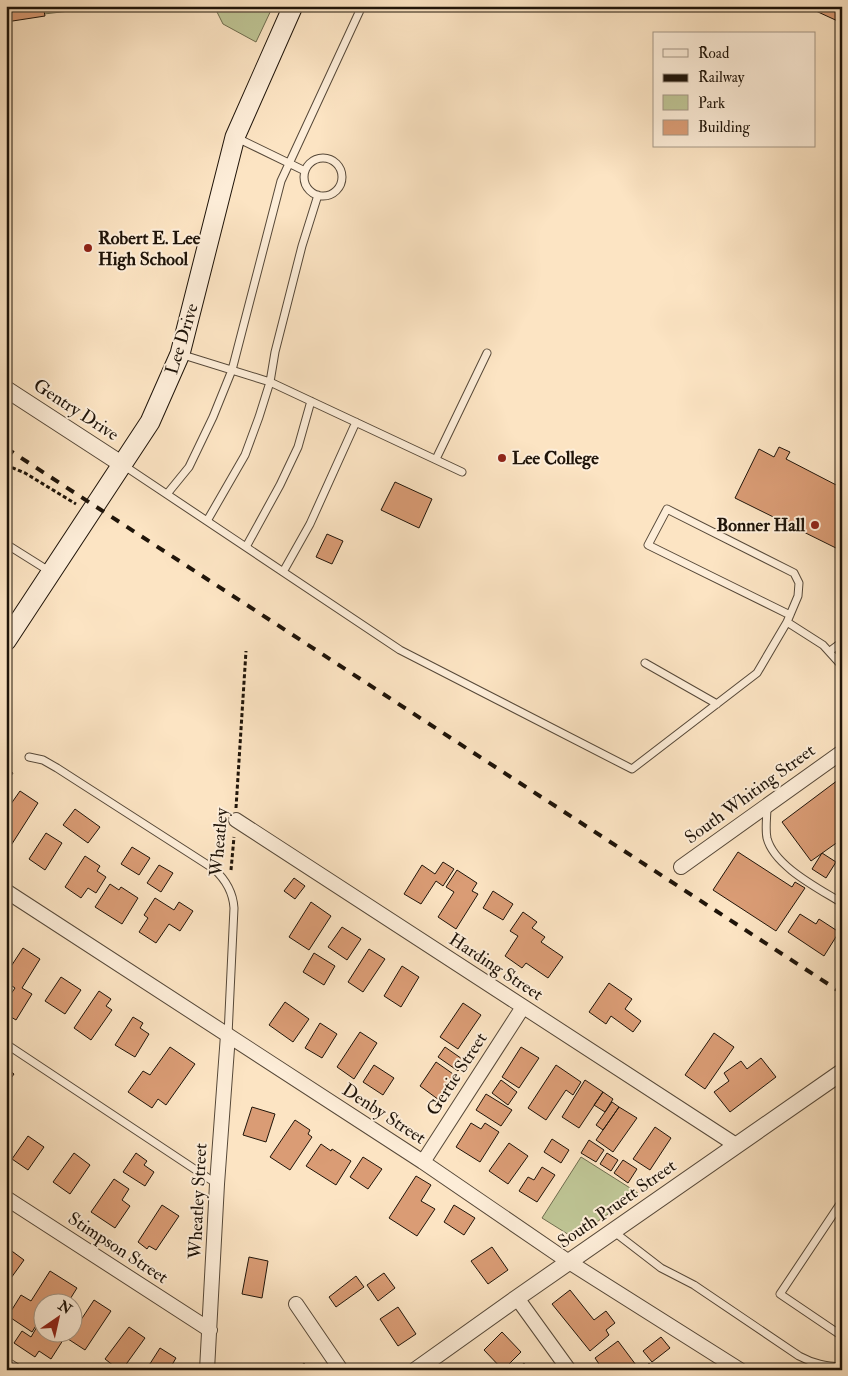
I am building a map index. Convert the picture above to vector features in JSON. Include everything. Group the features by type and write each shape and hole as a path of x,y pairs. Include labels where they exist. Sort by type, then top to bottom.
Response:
{"main road":[{"name":"Lee Drive","path":"6,641 150,422 180,354 235,137 293,6"}],"street":[{"name":"Gentry Drive","path":"6,389 123,465"},
{"name":"South Whiting Street","path":"681,867 842,752"},
{"name":"Harding Street","path":"236,820 736,1145"},
{"name":"Denby Street","path":"6,891 423,1162 569,1262 740,1370"},
{"name":"Gertie Street","path":"423,1162 523,1006"},
{"name":"Wheatley Street","path":"207,1370 217,1184 228,1035"},
{"name":"South Pruett Street","path":"416,1370 612,1231 842,1072"},
{"name":"Stimpson Street","path":"6,1198 210,1330"},
{"path":"517,1298 569,1370"},
{"path":"296,1304 341,1370"},
{"path":"6,1365 14,1370"}],"lane":[{"path":"167,494 188,467 201,445 232,370 280,181 362,6"},
{"path":"235,137 305,171"},
{"path":"318,158 331,159 341,168 340,187 330,195 312,193 305,183 305,171 308,165 318,158"},
{"path":"207,521 245,456 270,382 275,352 302,246 318,195"},
{"path":"436,459 487,353"},
{"path":"180,354 270,382 462,472"},
{"path":"246,548 298,447 311,401"},
{"path":"283,572 310,524 356,422"},
{"path":"123,465 400,650 632,769 757,673 787,622 790,615 798,596 799,582 794,573 667,509 648,545 790,615"},
{"path":"6,544 52,573"},
{"path":"787,622 823,644 842,666"},
{"path":"830,651 842,642"},
{"path":"644,663 717,704"},
{"path":"29,757 43,760 58,768 214,869 230,889"},
{"path":"767,805 767,838 778,858 842,903"},
{"name":"Wheatley","path":"228,1035 234,908 234,897 230,889"},
{"path":"6,1044 217,1184"},
{"path":"842,1201 780,1294 842,1336"},
{"path":"612,1231 661,1268 694,1285 800,1356 824,1366 842,1367"}],"path":[{"path":"6,466 25,473 91,513"},
{"name":"Wheatley","path":"230,889 246,651"}],"green space":[{"path":"43,6 112,6 44,14"},
{"path":"214,6 273,6 256,42 223,24"},
{"path":"581,1157 638,1193 574,1238 542,1218"}],"building":[{"path":"22,6 43,6 45,16 6,22 6,9"},
{"path":"805,6 842,6 842,23"},
{"name":"Bonner Hall","path":"779,447 790,452 786,459 842,488 842,551 735,498 759,449 774,457"},
{"path":"395,482 432,499 419,528 381,510"},
{"path":"327,534 343,541 332,564 316,557"},
{"path":"6,768 13,773 6,783"},
{"path":"842,777 842,839 811,861 782,822"},
{"path":"20,791 38,803 10,847 6,844 6,811"},
{"path":"75,809 100,827 88,843 63,825"},
{"path":"46,833 62,843 45,870 29,859"},
{"path":"132,847 150,858 139,875 121,864"},
{"path":"738,852 792,887 795,882 805,888 776,931 713,890"},
{"path":"822,853 836,862 826,878 812,869"},
{"path":"85,856 100,866 97,871 106,877 96,893 88,888 81,898 65,887"},
{"path":"443,862 454,869 443,886 436,881 421,904 404,894 422,865 435,874"},
{"path":"159,865 173,873 161,892 147,883"},
{"path":"457,870 477,883 472,891 478,894 456,929 438,917 454,892 446,887"},
{"path":"294,878 305,886 295,899 284,891"},
{"path":"110,884 119,890 121,887 138,898 122,924 95,907"},
{"path":"493,891 513,904 503,920 483,908"},
{"path":"155,898 174,910 179,902 193,911 180,931 169,924 156,943 139,932 148,918 144,915"},
{"path":"311,902 331,916 309,950 289,937"},
{"path":"523,912 537,922 532,928 545,937 541,942 563,957 548,978 526,963 522,968 505,956 518,936 510,931"},
{"path":"800,914 816,924 819,919 839,932 824,956 788,932"},
{"path":"342,927 361,939 347,960 328,947"},
{"path":"23,948 40,959 22,988 32,994 16,1020 6,1014 6,1001 15,988 6,982 6,974"},
{"path":"369,949 385,959 363,992 348,982"},
{"path":"314,953 335,966 324,985 303,972"},
{"path":"402,966 419,977 401,1007 384,996"},
{"path":"61,977 81,990 65,1014 45,1001"},
{"path":"609,983 632,999 625,1009 641,1021 633,1032 611,1016 606,1024 589,1012"},
{"path":"99,991 111,999 106,1006 112,1010 91,1040 74,1028"},
{"path":"285,1002 309,1019 293,1042 269,1025"},
{"path":"463,1003 481,1015 458,1049 440,1037"},
{"path":"133,1017 143,1023 140,1028 149,1034 135,1057 115,1045"},
{"path":"320,1023 337,1034 322,1058 305,1048"},
{"path":"360,1032 377,1043 354,1079 337,1067"},
{"path":"714,1033 734,1047 705,1089 685,1075"},
{"path":"170,1047 195,1064 166,1105 158,1099 152,1108 128,1092 143,1071 150,1075"},
{"path":"445,1047 465,1061 458,1071 438,1057"},
{"path":"521,1047 539,1058 519,1088 502,1077"},
{"path":"761,1058 776,1077 730,1112 714,1092 729,1081 724,1073 741,1061 747,1069"},
{"path":"436,1062 456,1076 439,1100 420,1086"},
{"path":"374,1065 394,1078 383,1095 363,1082"},
{"path":"556,1065 581,1082 573,1095 566,1090 546,1120 528,1108"},
{"path":"6,1068 14,1074 6,1085"},
{"path":"501,1080 517,1092 508,1105 492,1093"},
{"path":"585,1080 603,1092 579,1128 562,1117"},
{"path":"603,1092 613,1099 605,1112 594,1105"},
{"path":"486,1094 512,1110 501,1126 476,1110"},
{"path":"612,1102 619,1107 603,1130 596,1125"},
{"path":"252,1107 275,1114 266,1142 243,1135"},
{"path":"619,1107 637,1118 613,1152 596,1140"},
{"path":"295,1120 310,1130 308,1134 312,1137 290,1170 270,1157"},
{"path":"471,1123 481,1129 485,1123 499,1132 480,1162 456,1147"},
{"path":"655,1127 671,1138 650,1170 633,1159"},
{"path":"28,1136 44,1147 28,1170 12,1159"},
{"path":"552,1139 569,1150 561,1163 544,1152"},
{"path":"589,1140 604,1150 596,1162 581,1153"},
{"path":"509,1143 528,1156 508,1184 489,1171"},
{"path":"321,1144 351,1161 336,1185 306,1166"},
{"path":"74,1153 90,1165 70,1194 53,1182"},
{"path":"136,1153 147,1161 144,1165 154,1172 145,1186 123,1172"},
{"path":"607,1153 618,1160 611,1171 600,1164"},
{"path":"363,1157 382,1169 368,1189 350,1177"},
{"path":"623,1160 637,1169 628,1183 614,1173"},
{"path":"542,1167 555,1175 537,1202 519,1191 528,1177 534,1180"},
{"path":"416,1176 431,1185 421,1201 435,1209 417,1236 389,1218"},
{"path":"114,1179 129,1189 122,1200 130,1206 115,1228 91,1212"},
{"path":"162,1205 179,1216 156,1250 149,1246 147,1249 138,1242"},
{"path":"454,1205 475,1218 464,1235 444,1222"},
{"path":"492,1247 508,1270 488,1284 471,1261"},
{"path":"9,1249 24,1260 6,1285 6,1252"},
{"path":"249,1257 268,1261 262,1298 242,1294"},
{"path":"50,1271 77,1288 73,1294 35,1294"},
{"path":"384,1273 395,1288 378,1301 367,1285"},
{"path":"356,1276 364,1287 336,1307 329,1297"},
{"path":"570,1290 594,1320 606,1311 615,1323 606,1330 609,1335 590,1351 552,1304"},
{"path":"21,1295 31,1301 32,1299 32,1332 8,1316"},
{"path":"94,1300 111,1311 85,1350 76,1344 82,1344 82,1318"},
{"path":"398,1307 416,1334 398,1346 380,1319"},
{"path":"129,1327 145,1338 122,1370 119,1370 105,1359"},
{"path":"22,1331 31,1337 32,1335 32,1344 61,1344 51,1359 39,1351 35,1357 14,1343"},
{"path":"502,1332 521,1352 503,1370 484,1350"},
{"path":"661,1337 670,1348 652,1362 643,1351"},
{"path":"618,1341 636,1365 629,1370 603,1370 595,1358"},
{"path":"160,1348 176,1358 169,1370 146,1370"},
{"path":"304,1363 310,1370 296,1370"},
{"path":"524,1363 529,1370 516,1370"},
{"path":"649,1363 656,1370 642,1370"}],"railway":[{"path":"6,448 842,993"}],"place":[{"name":"Robert E. Lee High School","path":"88,248"},
{"name":"Lee College","path":"502,458"},
{"name":"Bonner Hall","path":"815,525"}]}
